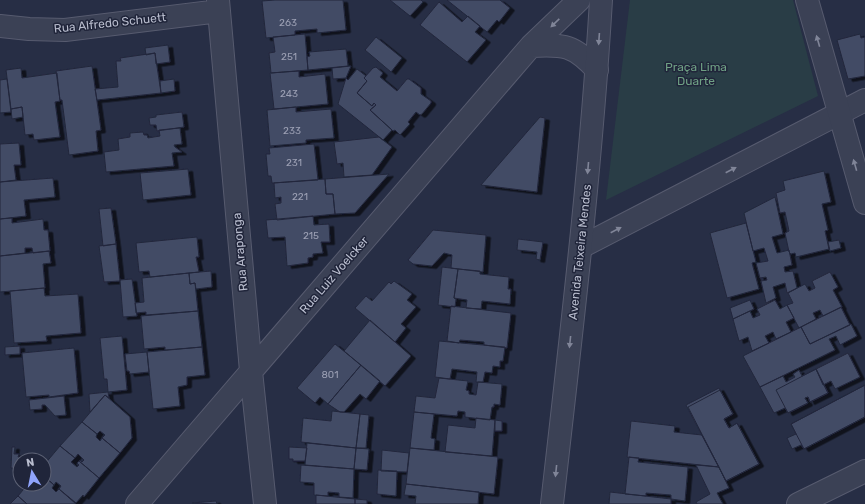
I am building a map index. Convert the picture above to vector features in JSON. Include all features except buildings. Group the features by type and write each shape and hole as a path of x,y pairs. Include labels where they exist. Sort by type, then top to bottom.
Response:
{"street":[{"name":"Rua Luiz Voelcker","path":"137,504 531,46 579,0"},
{"name":"Avenida Teixeira Mendes","path":"552,504 581,248 597,70 601,0"},
{"path":"806,0 865,203"},
{"name":"Rua Alfredo Schuett","path":"0,26 29,29 65,30 219,6"},
{"name":"Rua Araponga","path":"219,6 251,371 265,504"},
{"path":"531,46 550,45 570,48 585,56 597,70"},
{"path":"581,248 865,100"},
{"path":"798,504 865,470"}],"green space":[{"name":"Praça Lima Duarte","path":"630,0 793,0 818,96 606,200"}]}
